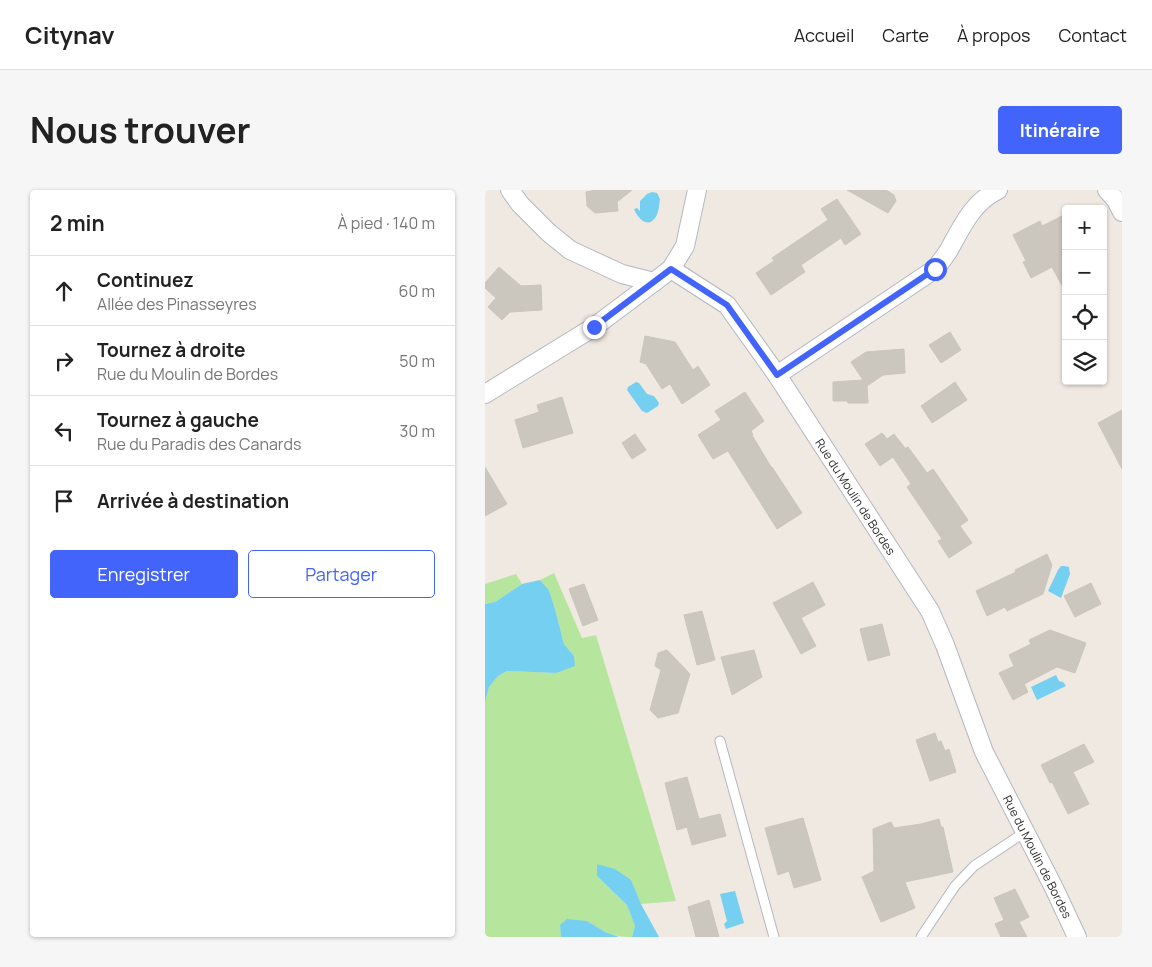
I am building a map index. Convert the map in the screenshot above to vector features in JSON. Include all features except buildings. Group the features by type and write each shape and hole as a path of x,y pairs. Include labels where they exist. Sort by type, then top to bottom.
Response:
{"street":[{"path":"510,190 519,204 570,250 621,274 654,282"},
{"path":"485,394 594,327 671,269 685,246 697,190"},
{"path":"777,375 935,269 966,218 978,203 998,190"},
{"path":"1107,190 1116,200 1122,212"},
{"name":"Rue du Moulin de Bordes","path":"671,269 727,305 777,375 930,612 945,645 984,752 1077,937"}],"lane":[{"path":"720,741 774,937"},
{"path":"921,937 955,886 974,866 1025,832"}],"green space":[{"path":"554,573 582,638 596,635 676,901 641,904 630,880 597,864 597,876 627,905 635,926 632,937 608,933 587,921 560,925 561,937 485,937 485,703 489,687 498,676 507,671 556,673 574,656 564,644 549,590 540,580"},
{"path":"516,574 522,584 495,602 485,604 485,584"}],"water":[{"path":"652,192 657,193 660,199 659,209 652,221 646,222 637,215 634,209 637,208 640,211 640,201"},
{"path":"636,382 639,383 647,394 654,396 659,403 658,406 647,413 642,411 627,390 628,387"},
{"path":"1061,566 1069,567 1070,574 1061,598 1048,591"},
{"path":"540,580 549,590 564,644 574,656 575,666 556,673 507,671 498,676 489,687 485,703 485,604 495,602 522,584"},
{"path":"1056,675 1059,681 1063,682 1066,686 1037,700 1031,687"},
{"path":"597,864 615,869 631,880 641,904 659,937 632,937 635,926 627,905 597,876"},
{"path":"735,891 744,923 726,929 724,924 727,921 720,894"},
{"path":"567,919 587,921 605,932 619,937 561,937 560,925"}],"route":[{"path":"594,327 671,269 727,305 777,375 935,269"}]}
